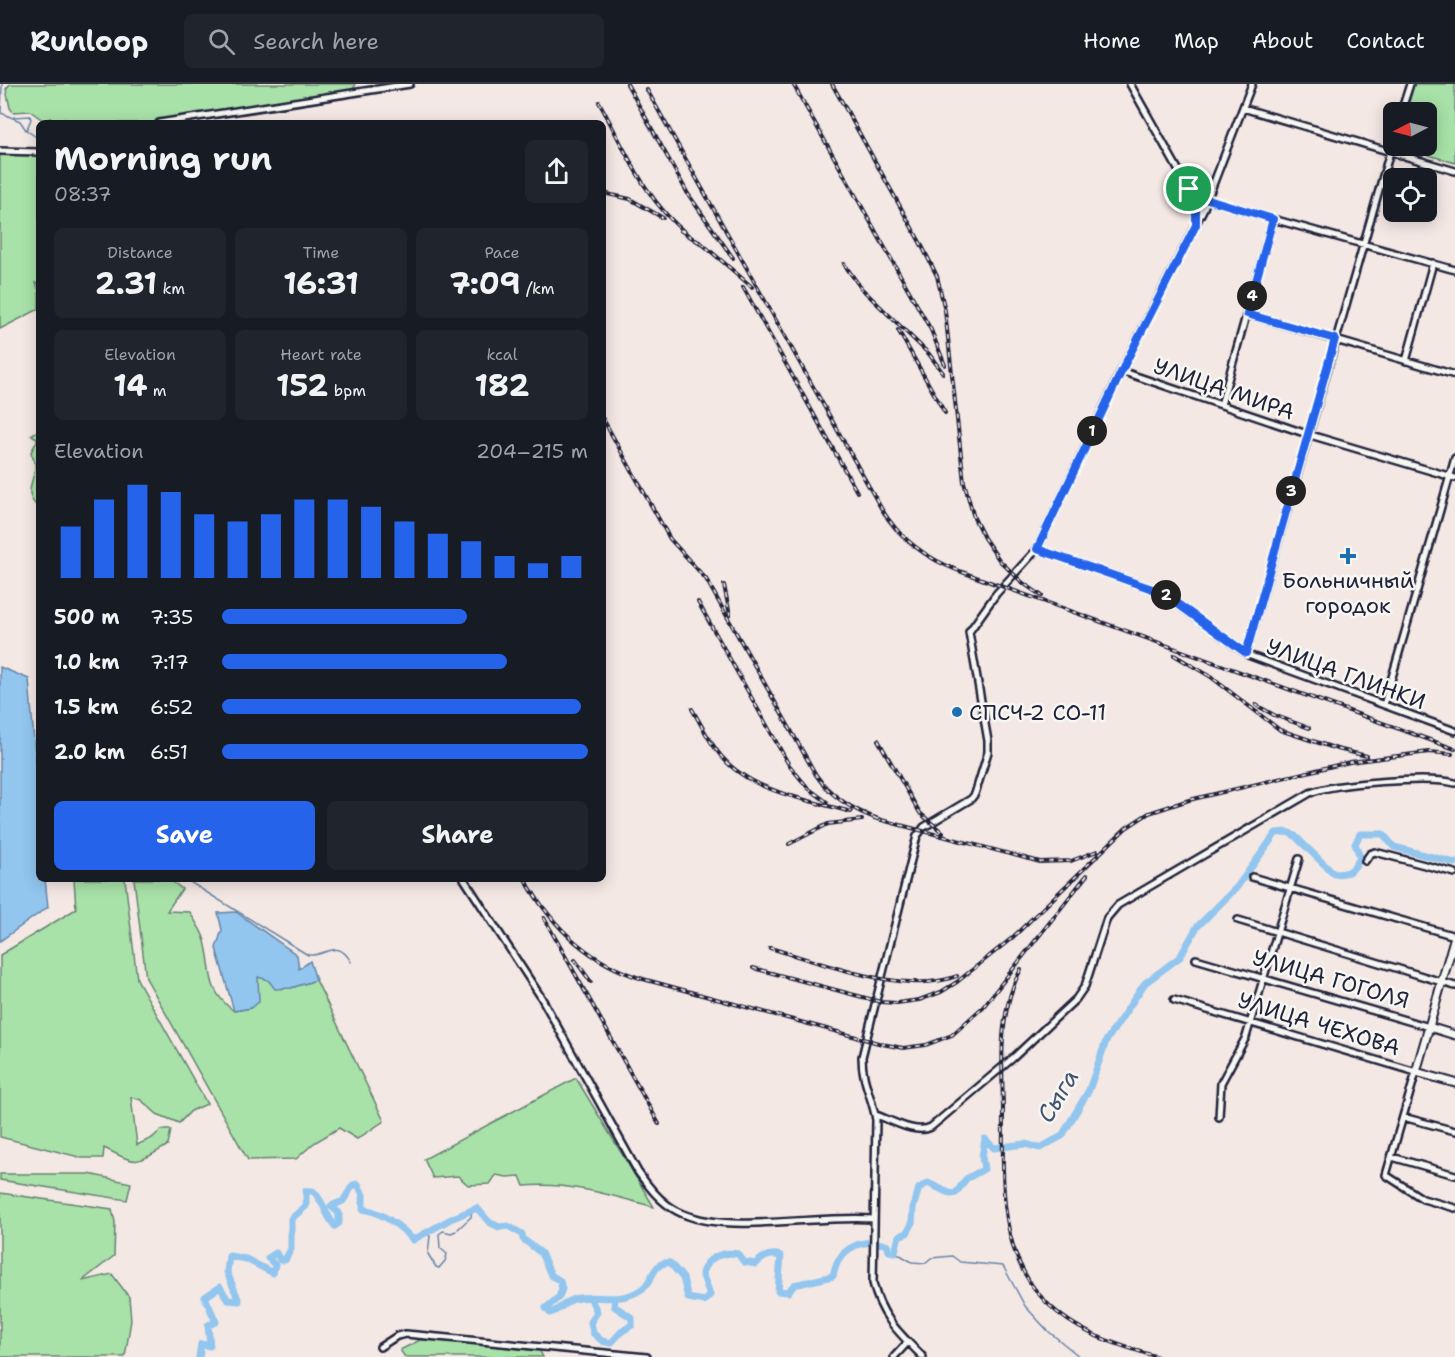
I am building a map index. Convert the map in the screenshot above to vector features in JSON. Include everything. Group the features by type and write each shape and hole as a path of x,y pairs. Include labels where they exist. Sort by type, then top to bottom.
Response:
{"main road":[{"path":"1416,1072 1455,936"},
{"name":"УЛИЦА ГОГОЛЯ","path":"1429,1027 1455,1035"},
{"name":"УЛИЦА ЧЕХОВА","path":"1416,1072 1455,1083"}],"street":[{"path":"178,120 410,84"},
{"path":"1130,84 1189,189 1196,205 1196,225"},
{"path":"923,1357 888,1321 877,1301 873,1283 876,1115 864,1084 862,1057 917,836 926,825 971,799 975,794 988,752 969,632 996,594 1037,549 1121,371 1196,225 1252,84"},
{"path":"1404,102 1410,84"},
{"path":"1243,108 1383,149"},
{"path":"0,150 36,152"},
{"path":"1246,653 1389,156"},
{"path":"1406,156 1455,171"},
{"path":"1189,189 1208,199 1273,219 1362,246 1455,270"},
{"path":"1221,405 1273,219"},
{"path":"1406,360 1433,263"},
{"path":"1247,314 1455,375"},
{"name":"УЛИЦА МИРА","path":"1121,371 1307,434 1452,477"},
{"path":"1384,705 1452,477 1455,458"},
{"name":"УЛИЦА ГЛИНКИ","path":"1037,549 1161,592 1246,653 1455,731"},
{"path":"876,1115 917,1130 931,1127 1013,1058 1076,999 1085,986 1107,918 1118,905 1310,793 1329,788 1432,779 1455,783"},
{"path":"1365,861 1370,854 1375,852 1455,873"},
{"path":"1219,1117 1221,1083 1246,1037 1299,859"},
{"path":"1252,877 1455,936"},
{"path":"466,882 542,997 638,1172 655,1194 677,1211 703,1220 723,1223 829,1218 874,1220"},
{"path":"1238,920 1455,986"},
{"name":"УЛИЦА ГОГОЛЯ","path":"1196,959 1429,1027"},
{"name":"УЛИЦА ЧЕХОВА","path":"1174,1000 1416,1072"},
{"path":"1416,1072 1386,1175 1423,1199 1455,1208"},
{"path":"1403,1116 1455,1131"},
{"path":"1392,1157 1455,1175"},
{"path":"380,1347 397,1336 406,1334 647,1357"},
{"path":"894,1357 908,1342"}],"green space":[{"path":"10,84 355,84 349,95 179,120 53,120 50,118 43,120 30,111 13,112 6,89"},
{"path":"1414,84 1455,84 1455,163 1432,156 1437,156 1437,102 1409,102"},
{"path":"0,151 36,152 36,311 0,329"},
{"path":"36,443 36,505 30,493 35,464 31,452"},
{"path":"74,882 125,882 137,979 207,1104 191,1111 179,1123 157,1114 141,1100 131,1097 137,1145 152,1138 161,1130 171,1130 168,1145 142,1159 124,1158 104,1148 103,1158 83,1158 0,1137 0,955 76,909"},
{"path":"134,882 173,882 182,889 167,911 190,912 204,938 214,986 224,1003 234,1011 251,1008 258,976 291,988 316,980 384,1121 357,1139 339,1128 314,1143 296,1159 248,1160 146,978"},
{"path":"576,1078 654,1207 574,1188 524,1186 520,1176 496,1175 490,1184 468,1185 458,1176 433,1178 424,1159"},
{"path":"0,1174 89,1174 131,1183 127,1200 0,1180"},
{"path":"0,1193 112,1209 115,1222 114,1256 82,1281 112,1274 129,1297 131,1320 125,1357 0,1357"},
{"path":"420,1340 540,1351 543,1357 405,1357 400,1350"}],"water":[{"path":"0,667 29,679 36,766 36,882 45,882 48,907 0,941"},
{"path":"236,912 297,955 299,969 310,961 316,980 291,988 275,989 268,980 258,977 259,1002 251,1008 234,1011 216,948 222,930 218,913"}],"waterway":[{"path":"2,84 1,113 20,121 26,130 36,137"},
{"path":"14,117 30,116 27,129"},
{"name":"Сыга","path":"453,1218 477,1208 489,1222 499,1227 508,1226 522,1234 523,1239 541,1253 551,1275 560,1281 562,1289 559,1297 546,1308 550,1313 574,1299 616,1298 633,1294 646,1286 656,1268 664,1263 670,1263 683,1278 688,1298 704,1301 710,1295 702,1273 704,1267 716,1256 727,1253 738,1254 744,1262 756,1264 767,1256 781,1256 778,1291 788,1292 794,1285 833,1276 845,1252 859,1244 887,1245 889,1251 895,1252 899,1236 907,1233 912,1224 913,1208 919,1188 928,1183 951,1194 956,1193 966,1179 984,1169 982,1157 985,1139 994,1148 1025,1144 1040,1148 1062,1136 1089,1090 1106,1041 1145,983 1180,957 1197,927 1237,887 1276,833 1288,832 1295,836 1334,874 1350,871 1356,866 1360,857 1355,844 1360,834 1383,834 1394,847 1455,863"},
{"path":"190,882 308,955 336,949 346,955 351,962"},
{"name":"Сыга","path":"199,1357 201,1344 210,1346 208,1325 216,1322 205,1297 220,1287 228,1300 239,1301 227,1272 229,1256 246,1259 273,1273 275,1265 268,1258 276,1253 280,1260 285,1260 291,1249 291,1219 306,1206 306,1191 313,1191 317,1195 335,1226 339,1223 339,1213 331,1206 343,1201 353,1185 358,1184 363,1195 363,1209 390,1220 413,1240 449,1220"},
{"path":"458,1229 471,1217 472,1211"},
{"path":"426,1233 430,1236 428,1254 439,1268 447,1254 440,1248 439,1234 443,1231 451,1233 456,1231"},
{"path":"895,1252 912,1262 925,1263 931,1258 952,1256 960,1262 1003,1266 1025,1306 1048,1331 1080,1357"},
{"path":"591,1299 597,1312 591,1322 593,1333 602,1341 611,1343 621,1332 632,1325 632,1318 614,1306 615,1299"}],"railway":[{"path":"627,84 688,194 733,258"},
{"path":"793,84 931,330 945,365"},
{"path":"832,84 937,276 945,311 964,482 974,518 1000,561 1023,583 1042,596"},
{"path":"647,90 881,508 906,539 927,555 962,572 1455,749"},
{"path":"599,102 647,190 672,221 687,234"},
{"path":"606,194 630,199 663,218"},
{"path":"680,230 705,246"},
{"path":"700,242 752,287"},
{"path":"844,264 861,288 929,354 943,373"},
{"path":"743,287 857,492"},
{"path":"898,330 945,413"},
{"path":"606,424 670,539 706,579 816,775 844,803 881,820"},
{"path":"724,585 730,615"},
{"path":"698,602 789,765 808,788 827,802"},
{"path":"1174,655 1213,678"},
{"path":"1207,674 1280,730 1337,749 1367,756"},
{"path":"1256,705 1274,715 1309,728"},
{"path":"692,709 721,756 748,779 781,793 851,812"},
{"path":"878,740 920,813 943,833"},
{"path":"753,968 881,1002 897,1003 919,1000 941,992 957,982 1012,938 1126,828 1149,813 1189,800 1350,762 1429,752 1452,754"},
{"path":"874,818 1040,862 1071,861 1097,851"},
{"path":"789,844 828,824 862,820"},
{"path":"527,882 547,912 574,941 589,953 624,972 903,1048 926,1045 952,1035 983,1007 1087,875"},
{"path":"544,918 659,1124"},
{"path":"770,948 839,969 889,980 936,981 957,976"},
{"path":"575,960 591,982"},
{"path":"1021,969 1008,1002 1002,1055 1003,1176 1005,1208 1011,1238 1021,1266 1037,1292 1060,1315 1100,1338 1157,1357"}],"place":[{"name":"Больничный городок","path":"1348,556"},
{"name":"СПСЧ-2 СО-11","path":"957,712"}],"route":[{"path":"1189,189 1208,199 1273,219 1247,314 1335,339 1246,653 1173,598 1161,592 1037,549 1125,364 1196,225 1196,205 1189,189"}]}
